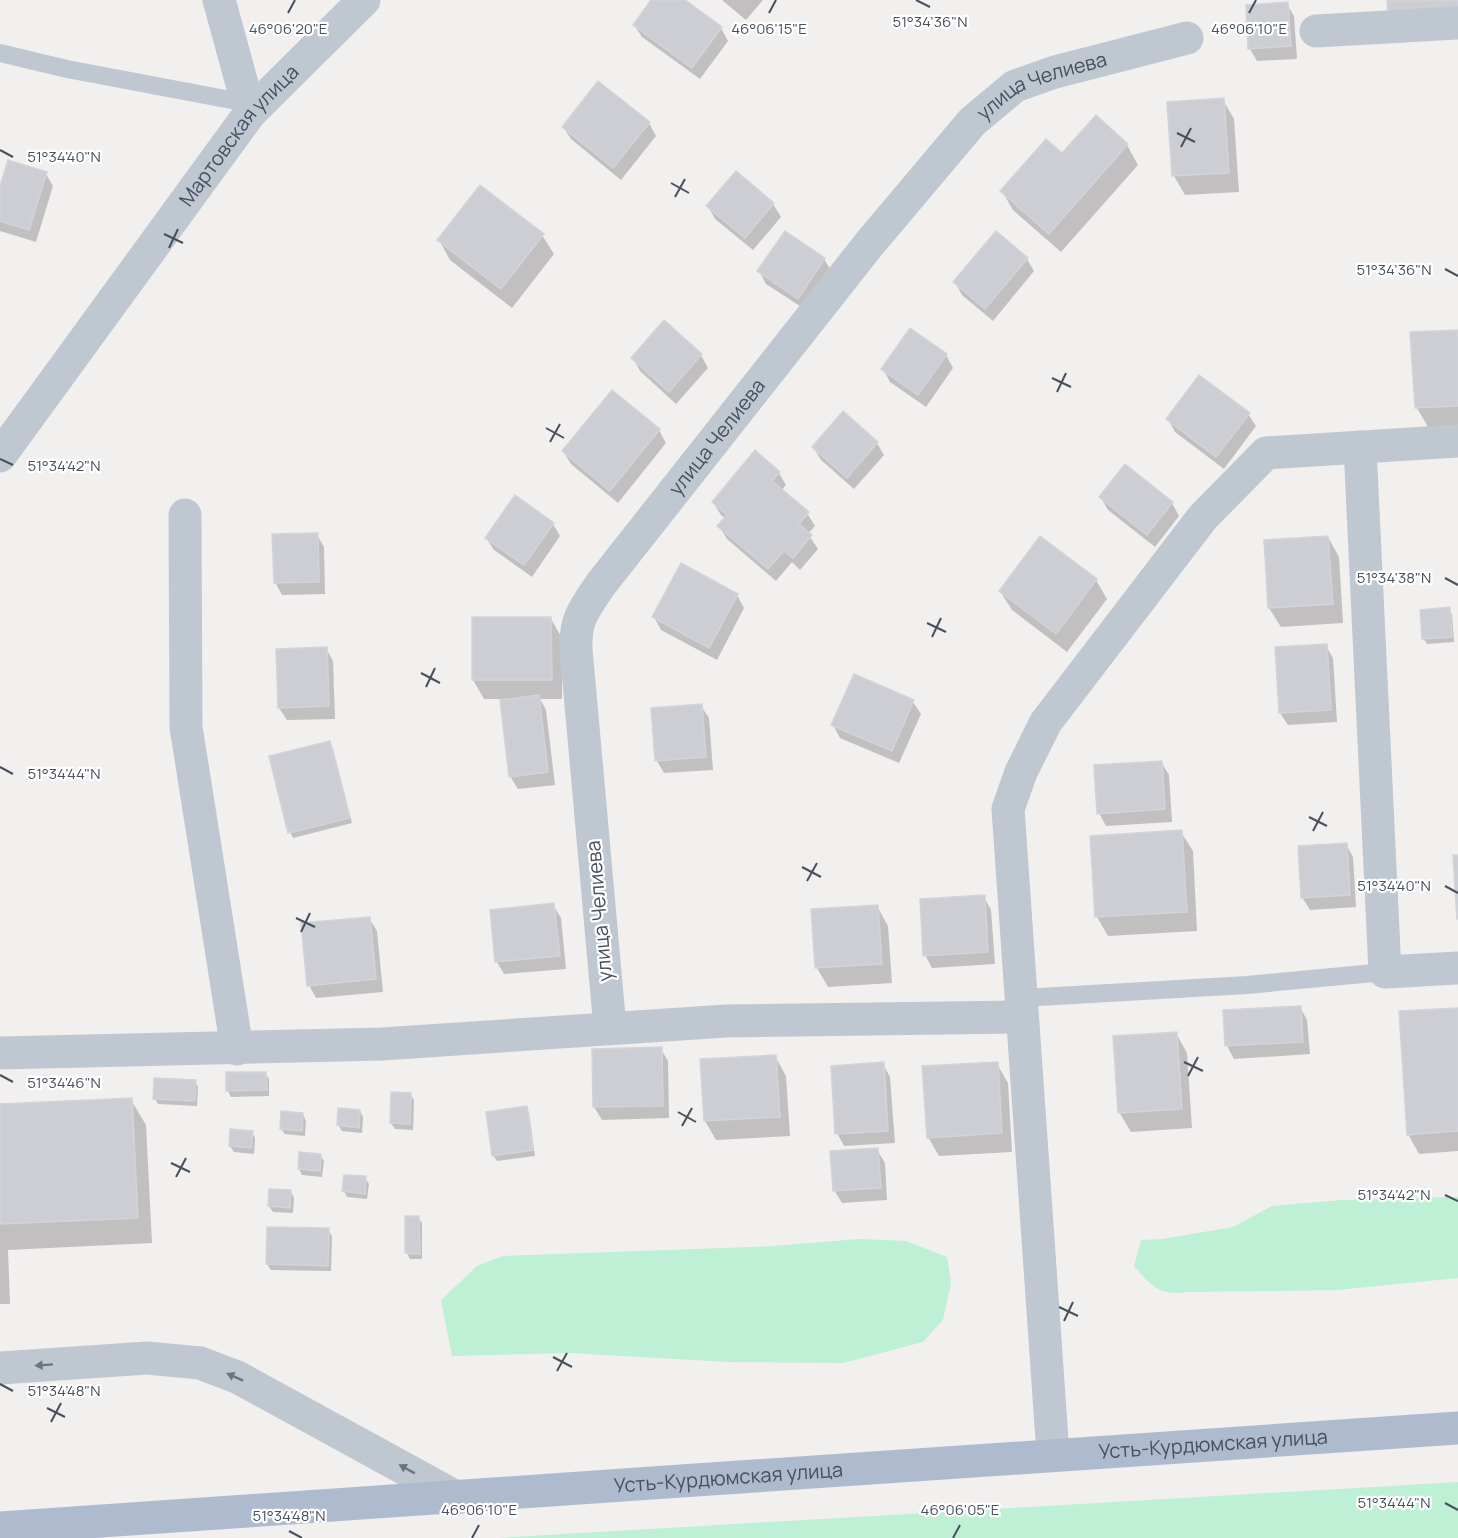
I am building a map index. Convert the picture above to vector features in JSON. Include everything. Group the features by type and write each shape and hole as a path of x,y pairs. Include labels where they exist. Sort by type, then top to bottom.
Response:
{"main road":[{"name":"Усть-Курдюмская улица","path":"0,1528 1458,1428"}],"street":[{"path":"219,0 249,108"},
{"name":"Мартовская улица","path":"0,456 249,108 364,0"},
{"path":"1316,31 1458,23"},
{"name":"улица Челиева","path":"610,1028 576,649 576,630 583,611 601,584 863,252 972,122 1015,86 1055,72 1187,38"},
{"path":"1053,1454 1008,809 1021,771 1046,722 1203,517 1266,453 1458,441"},
{"path":"1360,447 1385,972 1458,968"},
{"path":"185,514 186,727 237,1049"},
{"path":"0,1053 382,1044 726,1021 1022,1008"},
{"path":"0,1368 147,1359 200,1363 237,1377 458,1498"}],"lane":[{"path":"0,53 249,108"},
{"path":"1022,1008 1385,972"}],"green space":[{"path":"1458,1197 1458,1278 1337,1290 1171,1293 1152,1285 1134,1266 1141,1240 1162,1239 1233,1227 1272,1206 1342,1200"},
{"path":"859,1239 906,1241 947,1257 951,1283 943,1320 923,1342 843,1363 728,1362 571,1353 452,1356 441,1300 477,1266 503,1256 775,1246"},
{"path":"1458,1482 1458,1538 495,1538"}],"building":[{"path":"651,0 685,0 722,27 692,68 633,25"},
{"path":"1387,0 1458,0 1458,13 1388,17"},
{"path":"1288,2 1291,46 1248,49 1246,5"},
{"path":"598,81 650,122 613,168 562,127"},
{"path":"1224,98 1229,173 1172,176 1167,102"},
{"path":"1096,115 1128,144 1049,234 1000,191 1046,139 1062,153"},
{"path":"8,160 47,172 29,230 0,221 0,186"},
{"path":"736,171 774,203 745,238 706,206"},
{"path":"480,185 544,234 501,289 437,240"},
{"path":"785,231 825,258 798,299 757,271"},
{"path":"996,231 1028,258 985,309 953,282"},
{"path":"664,320 702,354 669,392 631,358"},
{"path":"910,328 947,354 918,395 881,369"},
{"path":"1458,330 1458,406 1415,408 1410,332"},
{"path":"1199,375 1250,413 1216,457 1166,419"},
{"path":"612,390 660,429 610,491 562,451"},
{"path":"843,411 878,442 847,478 812,447"},
{"path":"755,450 780,472 772,481 809,512 799,524 812,535 793,558 784,551 768,569 717,526 727,515 712,502"},
{"path":"1125,464 1173,502 1147,535 1099,497"},
{"path":"515,495 554,523 524,565 485,538"},
{"path":"318,533 319,582 274,583 272,534"},
{"path":"1040,536 1097,579 1056,634 999,591"},
{"path":"1328,536 1333,604 1268,608 1264,540"},
{"path":"681,563 738,594 709,648 652,617"},
{"path":"1450,607 1452,637 1422,639 1420,610"},
{"path":"472,617 551,617 552,680 472,680"},
{"path":"1327,644 1331,710 1279,713 1275,647"},
{"path":"327,647 329,706 278,708 276,649"},
{"path":"854,674 914,700 892,751 831,725"},
{"path":"539,695 548,772 509,777 500,700"},
{"path":"702,704 706,757 655,761 651,708"},
{"path":"330,741 350,818 288,833 269,756"},
{"path":"1162,761 1165,809 1097,814 1094,765"},
{"path":"1182,830 1187,912 1095,917 1090,836"},
{"path":"1347,843 1350,895 1301,898 1298,846"},
{"path":"1453,855 1458,855 1458,919 1457,919"},
{"path":"985,895 988,952 923,956 920,899"},
{"path":"554,903 560,956 495,962 490,910"},
{"path":"878,905 882,964 815,968 811,909"},
{"path":"370,917 376,979 307,986 301,923"},
{"path":"1301,1006 1303,1042 1225,1046 1223,1010"},
{"path":"1458,1008 1458,1131 1407,1135 1399,1011"},
{"path":"1177,1032 1182,1109 1118,1113 1113,1036"},
{"path":"662,1047 663,1106 593,1107 592,1049"},
{"path":"776,1055 780,1117 704,1121 700,1059"},
{"path":"884,1062 888,1131 835,1134 831,1066"},
{"path":"998,1062 1002,1133 927,1138 922,1066"},
{"path":"226,1072 266,1072 267,1090 226,1091"},
{"path":"154,1078 196,1080 195,1101 153,1099"},
{"path":"391,1092 411,1093 410,1124 390,1123"},
{"path":"132,1098 138,1218 0,1224 0,1104"},
{"path":"527,1106 533,1150 492,1156 486,1112"},
{"path":"338,1108 360,1110 359,1128 337,1125"},
{"path":"281,1111 303,1113 302,1131 280,1129"},
{"path":"230,1129 253,1131 251,1148 229,1146"},
{"path":"878,1148 881,1188 833,1191 830,1151"},
{"path":"299,1152 321,1154 320,1171 298,1169"},
{"path":"344,1175 366,1176 365,1194 342,1191"},
{"path":"269,1189 291,1190 290,1208 268,1206"},
{"path":"405,1216 419,1216 420,1254 405,1253"},
{"path":"267,1227 329,1228 328,1266 266,1264"}]}
